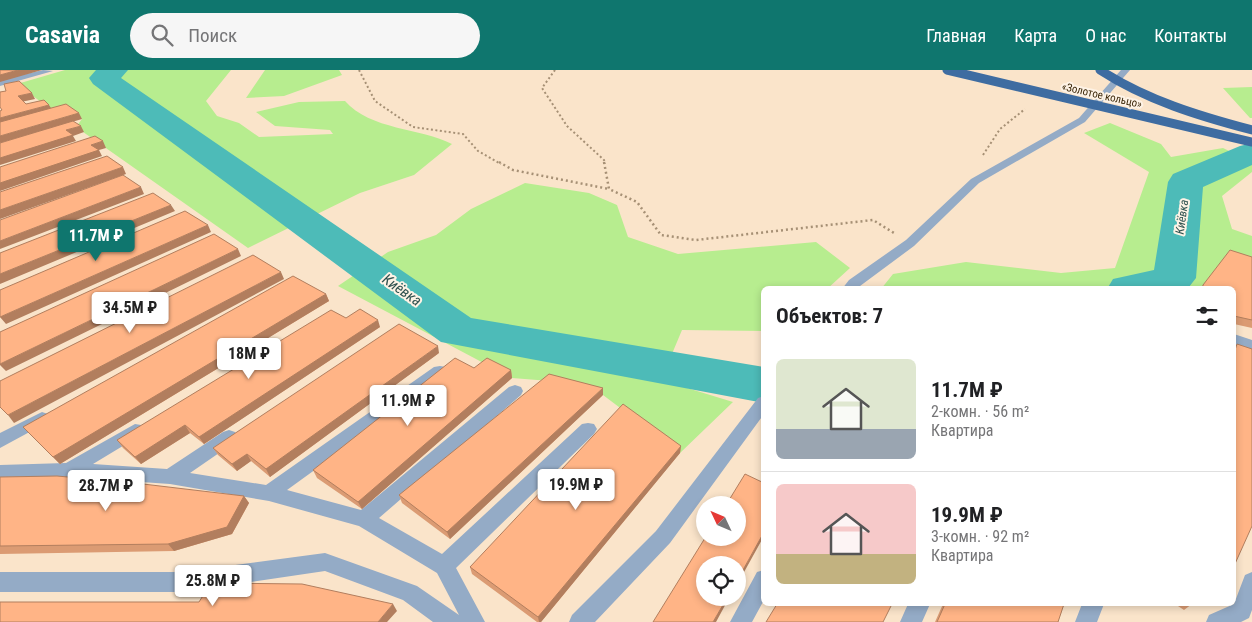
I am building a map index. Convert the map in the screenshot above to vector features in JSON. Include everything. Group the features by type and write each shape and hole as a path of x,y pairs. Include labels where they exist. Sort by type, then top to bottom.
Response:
{"highway":[{"name":"«Золотое кольцо»","path":"948,70 1252,142"},
{"name":"«Золотое кольцо»","path":"1100,70 1153,98 1225,123 1252,130"}],"lane":[{"path":"852,286 910,242 975,181 1082,120 1126,70"},
{"path":"0,83 48,71"},
{"path":"1236,340 1252,345"},
{"path":"269,493 447,366"},
{"path":"364,519 515,391"},
{"path":"580,622 663,537 761,405"},
{"path":"0,441 51,413"},
{"path":"69,470 146,424"},
{"path":"170,477 244,428"},
{"path":"444,566 588,429"},
{"path":"0,472 69,470 170,477 269,493 364,519 444,566 474,622"},
{"path":"0,582 183,582 324,562 410,592 451,622"},
{"path":"1216,622 1241,611 1252,582"},
{"path":"741,622 761,585"},
{"path":"911,622 918,606"},
{"path":"1086,622 1092,606"}],"path":[{"path":"359,70 375,101 413,127 463,134 478,151 513,170 609,189 637,202 661,235 696,240 873,220 910,242"},
{"path":"555,70 542,88 567,126 604,160 609,189"},
{"path":"975,181 986,147 1012,116 1029,106"}],"green space":[{"path":"65,70 231,70 206,101 217,116 239,123 259,137 333,134 330,130 275,126 256,112 299,102 345,101 356,111 368,118 452,144 414,175 360,193 248,248 76,127 82,119 53,111 17,84"},
{"path":"265,70 339,70 342,75 284,96 246,98"},
{"path":"1252,87 1252,118 1250,118 1223,88"},
{"path":"1110,123 1161,144 1171,157 1223,148 1252,162 1252,172 1222,196 1232,229 1252,236 1252,265 1206,286 883,286 893,274 966,262 1061,273 1115,268 1149,172 1084,133"},
{"path":"525,183 589,193 617,205 628,237 678,254 816,242 850,268 830,286 761,286 761,331 682,330 661,380 733,402 680,453 603,395 550,381 512,378 338,286 388,252 436,235 471,209"}],"building":[{"path":"0,70 18,70 0,75"},
{"path":"19,81 32,93 18,96 26,104 44,100 49,105 0,118 0,111 2,110 0,107 0,92 6,91 4,84"},
{"path":"66,104 79,113 0,136 0,122"},
{"path":"73,121 81,126 66,130 73,135 0,158 0,143"},
{"path":"95,136 103,141 91,145 99,150 0,183 0,167"},
{"path":"107,156 123,167 0,210 0,192"},
{"path":"123,175 141,187 0,241 0,220"},
{"path":"153,193 171,205 0,274 0,253"},
{"path":"185,211 208,225 0,317 0,290"},
{"path":"214,234 238,249 0,364 0,332"},
{"path":"1230,250 1252,257 1252,320 1236,316 1236,286 1203,285"},
{"path":"253,255 281,272 8,415 0,407 0,381"},
{"path":"293,276 326,294 53,457 23,427"},
{"path":"360,309 378,320 199,437 185,425 135,457 117,440 331,310 346,318"},
{"path":"399,324 438,346 266,469 247,454 232,464 213,448"},
{"path":"1237,344 1252,349 1252,526 1236,562"},
{"path":"455,358 474,368 487,358 511,370 358,502 313,470"},
{"path":"549,374 603,388 447,532 399,495"},
{"path":"623,404 681,446 538,617 470,567"},
{"path":"745,474 761,482 761,537 746,565 746,556 696,556 696,606 722,606 713,622 653,622 700,546 746,546 746,496 732,496"},
{"path":"57,476 244,496 227,527 168,544 0,546 0,477"},
{"path":"211,583 302,584 393,604 378,622 0,622 0,602 199,602"},
{"path":"776,606 891,606 883,622 766,622"},
{"path":"944,606 1063,606 1058,622 937,622"}],"waterway":[{"name":"Киёвка","path":"114,70 103,78 458,331 761,384"},
{"name":"Киёвка","path":"1141,286 1174,278 1186,182 1252,153"}]}
